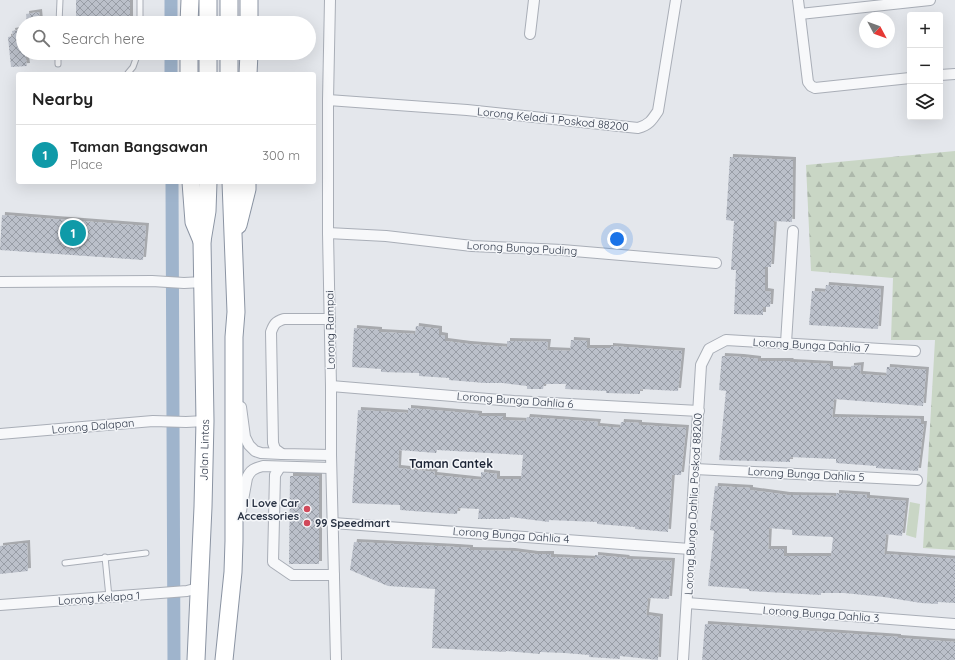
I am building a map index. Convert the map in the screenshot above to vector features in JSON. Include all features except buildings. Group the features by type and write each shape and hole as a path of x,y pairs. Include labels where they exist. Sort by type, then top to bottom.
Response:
{"highway":[{"path":"189,16 190,0"},
{"path":"208,0 208,16"},
{"path":"229,0 229,16"},
{"path":"249,0 249,16"},
{"path":"189,60 189,72"},
{"path":"208,60 208,72"},
{"path":"229,60 229,72"},
{"path":"248,60 248,72"},
{"name":"Jalan Lintas","path":"191,184 194,222 202,241"},
{"name":"Jalan Lintas","path":"196,660 193,590 203,507 204,421 202,241 207,211 208,184"},
{"path":"224,660 233,572 234,541 234,337 236,312 231,184"},
{"path":"233,243 247,184"},
{"path":"233,572 235,612 234,660"}],"street":[{"name":"Lorong Rampai","path":"330,0 328,233 331,468 336,660"},
{"path":"530,34 534,0"},
{"name":"Lorong Keladi 1 Poskod 88200","path":"328,100 467,110 638,128 645,126 651,122 658,111 676,0"},
{"path":"798,0 808,82 811,86 815,88 907,78"},
{"path":"800,14 930,0"},
{"path":"943,75 955,74"},
{"path":"786,343 793,231"},
{"name":"Lorong Bunga Puding","path":"328,233 386,236 472,246 570,251 716,264"},
{"path":"0,282 203,282"},
{"path":"282,454 275,449 273,443 271,332 277,321 330,319"},
{"path":"234,337 243,423 249,445 255,451 261,453 331,455"},
{"name":"Lorong Bunga Dahlia 7","path":"709,349 726,340 915,352"},
{"name":"Lorong Bunga Dahlia Poskod 88200","path":"683,660 701,366 709,349"},
{"name":"Lorong Bunga Dahlia 6","path":"331,386 514,401 699,411"},
{"name":"Lorong Dalapan","path":"0,434 153,421 204,421"},
{"path":"234,541 241,515 242,498 249,473 253,469 263,466 331,468"},
{"path":"280,467 275,475 273,562 292,575 334,575"},
{"name":"Lorong Bunga Dahlia 5","path":"695,469 917,480"},
{"name":"Lorong Bunga Dahlia 4","path":"333,523 690,549"},
{"name":"Lorong Kelapa 1","path":"0,604 193,590"},
{"name":"Lorong Bunga Dahlia 3","path":"687,603 954,624"}],"lane":[{"path":"59,16 60,0"},
{"path":"140,0 140,16"},
{"path":"129,72 133,67 136,60"},
{"path":"65,563 146,553"},
{"path":"105,557 109,597"}],"green space":[{"path":"955,151 955,550 923,548 935,340 891,340 893,278 811,271 806,165"},
{"path":"910,502 920,504 916,538 906,535"}],"waterway":[{"path":"171,0 171,16"},
{"path":"171,60 171,72"},
{"path":"172,184 174,660"}],"place":[{"name":"Taman Bangsawan","path":"73,233"},
{"name":"I Love Car Accessories","path":"307,509"},
{"name":"99 Speedmart","path":"307,523"}],"district":[{"name":"Taman Cantek","path":"451,463"}]}
